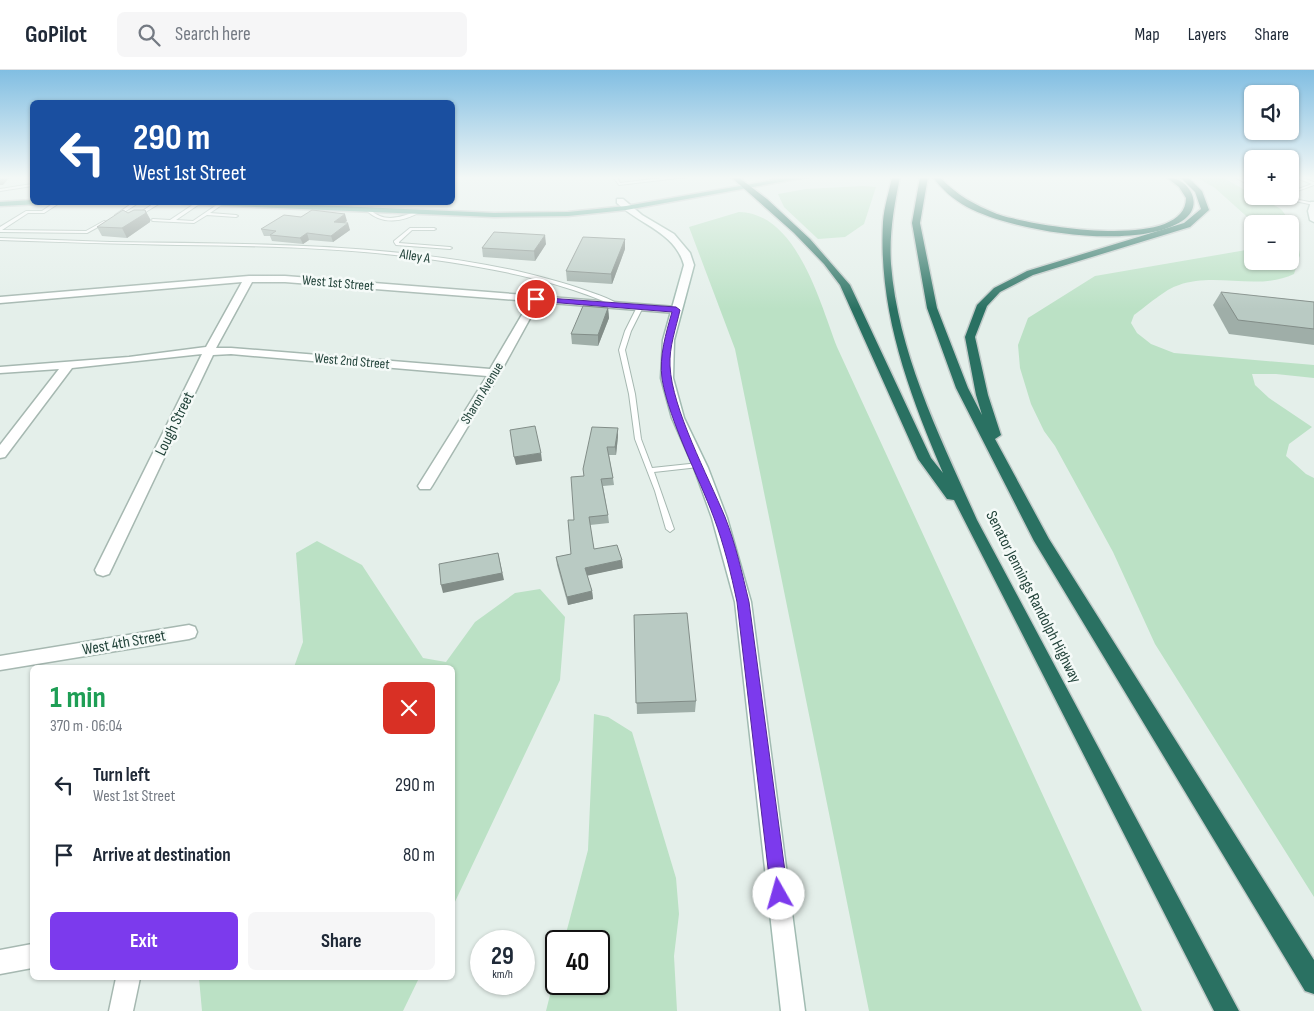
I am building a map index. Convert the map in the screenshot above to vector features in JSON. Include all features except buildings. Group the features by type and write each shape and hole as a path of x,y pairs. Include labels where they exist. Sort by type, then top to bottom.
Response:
{"highway":[{"path":"786,221 828,261 845,285 874,351 926,459 970,520"},
{"name":"Senator Jennings Randolph Highway","path":"888,221 886,246 890,294 912,380 940,451 970,520 1226,1011"},
{"name":"Senator Jennings Randolph Highway","path":"917,221 932,308 962,388 1007,475 1042,541 1314,982"},
{"path":"1013,221 1077,232 1125,233 1148,229 1173,221"},
{"path":"1007,475 982,395 970,337 982,306 997,290 1030,273 1187,225 1192,221"}],"street":[{"path":"648,221 670,235 682,245 688,254 689,265 668,345 667,379 678,416 699,464 732,556 743,602 794,1011"},
{"name":"West 1st Street","path":"0,300 249,279 285,279 676,310"},
{"name":"Lough Street","path":"103,570 210,351 249,279"},
{"name":"Sharon Avenue","path":"425,486 494,373 536,299"},
{"name":"West 2nd Street","path":"0,370 210,351 231,351 494,373"},
{"path":"0,454 69,364"},
{"name":"West 4th Street","path":"0,663 189,632"},
{"path":"0,962 30,956"},
{"path":"121,1011 128,980"}],"lane":[{"path":"0,230 14,221"},
{"path":"0,230 87,232 106,221"},
{"path":"146,225 162,221"},
{"path":"171,221 196,221"},
{"path":"434,229 411,230 396,242 398,244 450,248"},
{"name":"Alley A","path":"0,239 122,243 269,244 383,251 491,266 540,277 614,304"},
{"path":"640,307 628,330 622,350 632,394 638,439 670,529"},
{"path":"650,470 699,464"}],"green space":[{"path":"709,221 767,221 776,227 791,244 803,263 823,307 837,347 1142,1011 869,1011 735,349 689,227"},
{"path":"799,221 865,221 864,224 845,237 818,239"},
{"path":"1244,250 1244,270 1295,270 1294,274 1266,281 1208,280 1193,281 1179,285 1162,294 1134,315 1131,323 1137,333 1151,344 1174,353 1314,365 1314,378 1276,374 1252,374 1255,385 1269,398 1312,427 1289,444 1286,456 1306,474 1314,478 1314,897 1155,644 1113,552 1055,446 1044,431 1031,404 1020,368 1018,345 1028,318 1095,276"},
{"path":"317,541 362,565 423,658 446,662 475,622 515,593 540,589 565,617 560,680 455,902 455,665 295,665 303,642 296,553"},
{"path":"594,714 608,717 632,732 676,878 679,914 674,956 677,1011 546,1011 550,995 610,995 610,930 567,930 588,850"},
{"path":"199,980 418,980 403,1011 202,1011"}],"route":[{"path":"536,299 676,310 668,345 667,379 678,416 720,519 732,556 743,602 779,894"}]}
